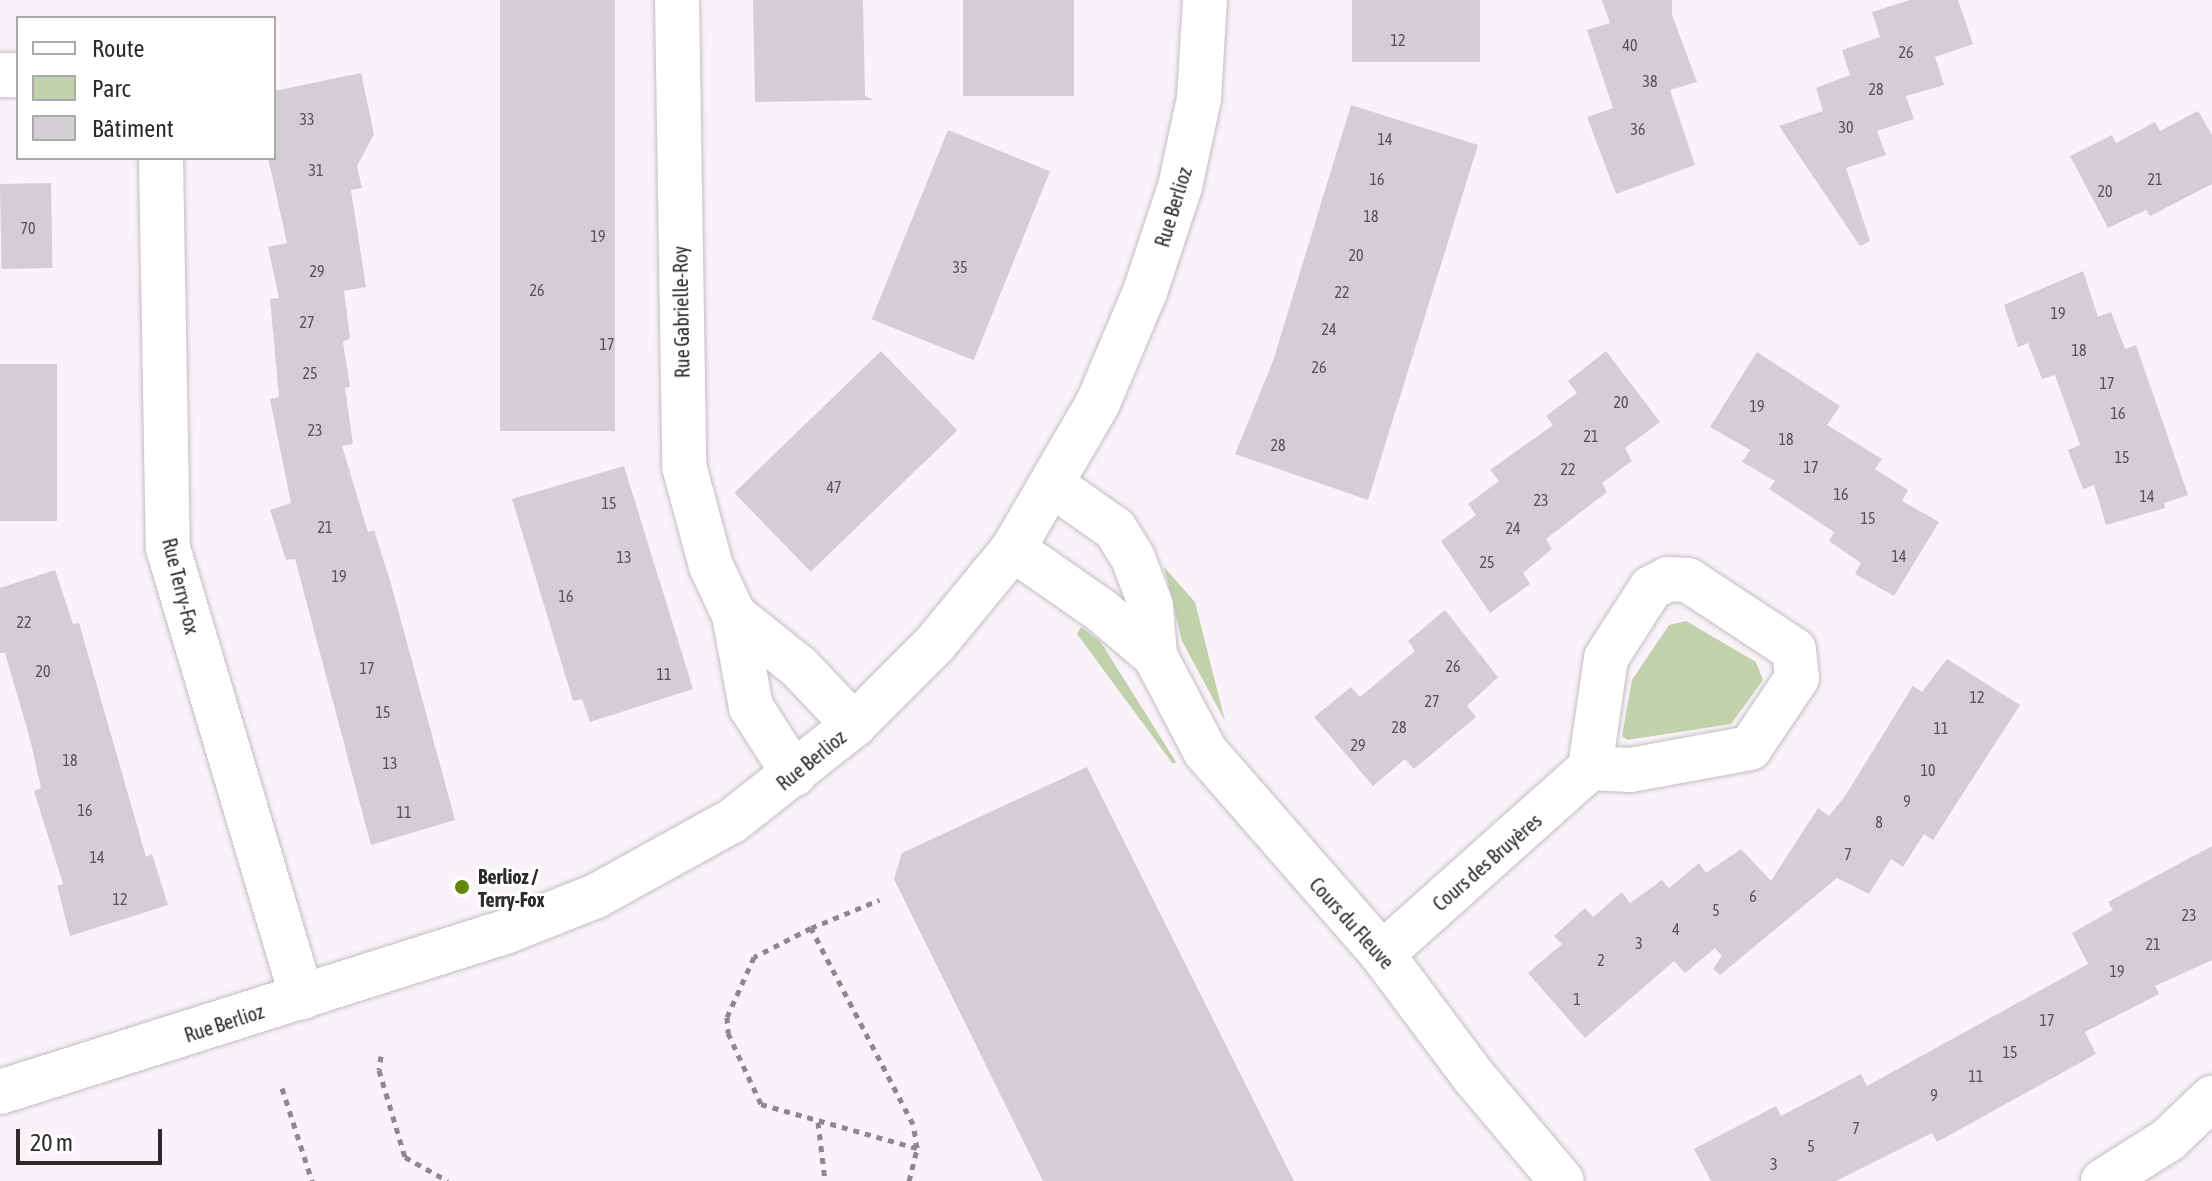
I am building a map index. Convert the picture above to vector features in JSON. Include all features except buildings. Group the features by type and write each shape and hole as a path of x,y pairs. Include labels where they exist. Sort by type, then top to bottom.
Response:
{"street":[{"name":"Rue Gabrielle-Roy","path":"677,0 684,466 711,566 734,615 751,707 794,774"},
{"name":"Rue Berlioz","path":"0,1092 505,932 610,890 690,847 794,774 854,725 934,645 1013,549 1054,486 1107,383 1170,223 1194,130 1205,0"},
{"name":"Rue Terry-Fox","path":"161,160 168,548 302,997"},
{"name":"Cours du Fleuve","path":"1054,486 1106,522 1123,540 1144,580 1155,656 1205,751 1382,954 1474,1077 1562,1181"},
{"name":"Cours du Fleuve","path":"1013,549 1102,611 1155,656"},
{"path":"1688,580 1794,650 1797,678 1750,748 1630,770 1590,768 1606,658 1644,595 1659,583 1688,580"},
{"name":"Rue Gabrielle-Roy","path":"734,615 799,667 854,725"},
{"name":"Cours des Bruyères","path":"1382,954 1590,768"},
{"path":"2103,1181 2168,1140 2212,1098"}],"path":[{"path":"879,900 811,928 754,957 727,1017 728,1033 761,1104 917,1148"},
{"path":"811,928 913,1124 917,1148 909,1181"},
{"path":"381,1056 379,1070 405,1157 448,1181"},
{"path":"282,1088 312,1181"},
{"path":"818,1122 825,1181"}],"green space":[{"path":"1164,567 1195,602 1225,721 1182,641"},
{"path":"1686,621 1756,662 1763,680 1731,724 1627,740 1622,736 1632,680 1669,625"},
{"path":"1081,627 1100,641 1176,762 1173,764 1077,634"}],"place":[{"name":"Berlioz / Terry-Fox","path":"462,887"}]}
